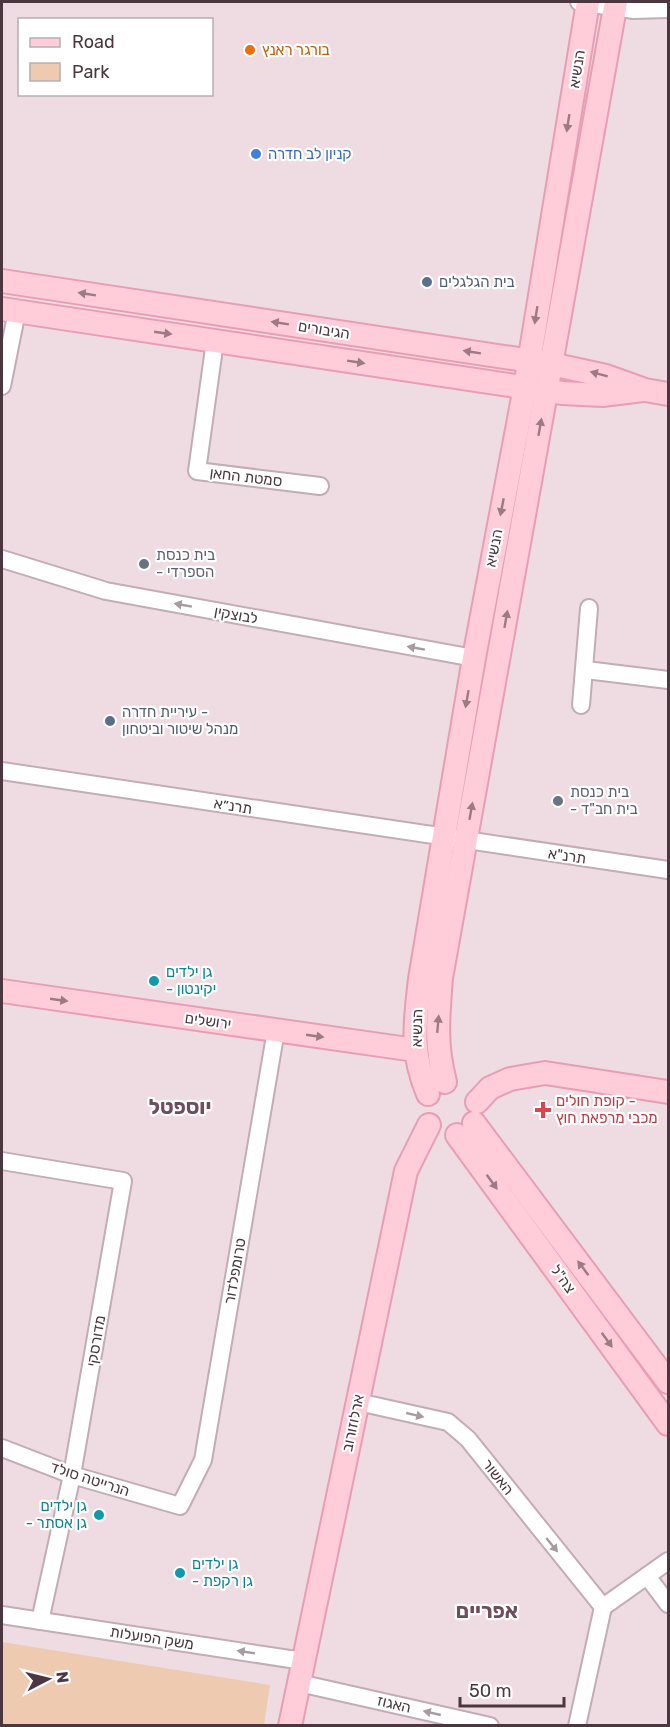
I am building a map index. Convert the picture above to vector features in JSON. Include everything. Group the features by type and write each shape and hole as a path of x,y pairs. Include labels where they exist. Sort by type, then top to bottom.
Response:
{"main road":[{"name":"הנשיא","path":"437,1088 440,1063 437,1036 441,978 465,841 540,362 584,2"},
{"name":"הנשיא","path":"540,362 616,5"},
{"name":"הגיבורים","path":"2,281 540,362 606,376 645,390 669,393"},
{"name":"הגיבורים","path":"9,310 536,389 602,395 645,390"},
{"name":"הנשיא","path":"437,1088 419,1072 415,1050 420,979 474,658 536,389"},
{"name":"ירושלים","path":"2,991 415,1050"},
{"path":"469,1120 469,1088 462,1084 437,1088 424,1109 429,1125 441,1134 469,1120 490,1088 510,1079 545,1073 669,1092"},
{"name":"צה\"ל","path":"469,1120 669,1382"},
{"name":"צה\"ל","path":"469,1120 669,1424"},
{"name":"ארלוזורוב","path":"290,1725 406,1171 429,1125"}],"street":[{"path":"584,2 649,11 669,8"},
{"path":"650,2 669,8"},
{"path":"2,386 9,310"},
{"name":"סמטת החאן","path":"215,341 197,471 320,486"},
{"name":"לבוצקין","path":"2,559 106,591 474,658"},
{"path":"581,705 586,670 589,608"},
{"path":"586,670 669,680"},
{"name":"תרנ״א","path":"2,771 465,841"},
{"name":"תרנ\"א","path":"465,841 669,870"},
{"name":"טרומפלדור","path":"180,1506 203,1460 276,1030"},
{"name":"מדורסקי","path":"2,1161 123,1181 72,1475 40,1621"},
{"name":"האשור","path":"358,1402 448,1422 468,1439 603,1607"},
{"name":"הנרייטה סולד","path":"2,1448 72,1475 180,1506"},
{"path":"577,1725 603,1607 669,1561"},
{"path":"647,1576 669,1604"},
{"name":"משק הפועלות","path":"2,1615 301,1672"},
{"name":"האגוז","path":"301,1672 490,1725"}],"shaded area":[{"path":"2,2 668,2 668,1725 2,1725"}],"green space":[{"path":"2,1642 270,1685 264,1725 2,1725"}],"place":[{"name":"בורגר ראנץ","path":"250,50"},
{"name":"קניון לב חדרה","path":"256,154"},
{"name":"בית הגלגלים","path":"427,282"},
{"name":"בית כנסת - הספרדי","path":"144,564"},
{"name":"עיריית חדרה - מנהל שיטור וביטחון","path":"110,721"},
{"name":"בית כנסת - בית חב\"ד","path":"558,801"},
{"name":"גן ילדים - יקינטון","path":"154,981"},
{"name":"קופת חולים - מכבי מרפאת חוץ","path":"543,1110"},
{"name":"גן ילדים - גן אסתר","path":"99,1515"},
{"name":"גן ילדים - גן רקפת","path":"180,1573"}],"district":[{"name":"יוספטל","path":"180,1106"},
{"name":"אפריים","path":"487,1610"}]}
